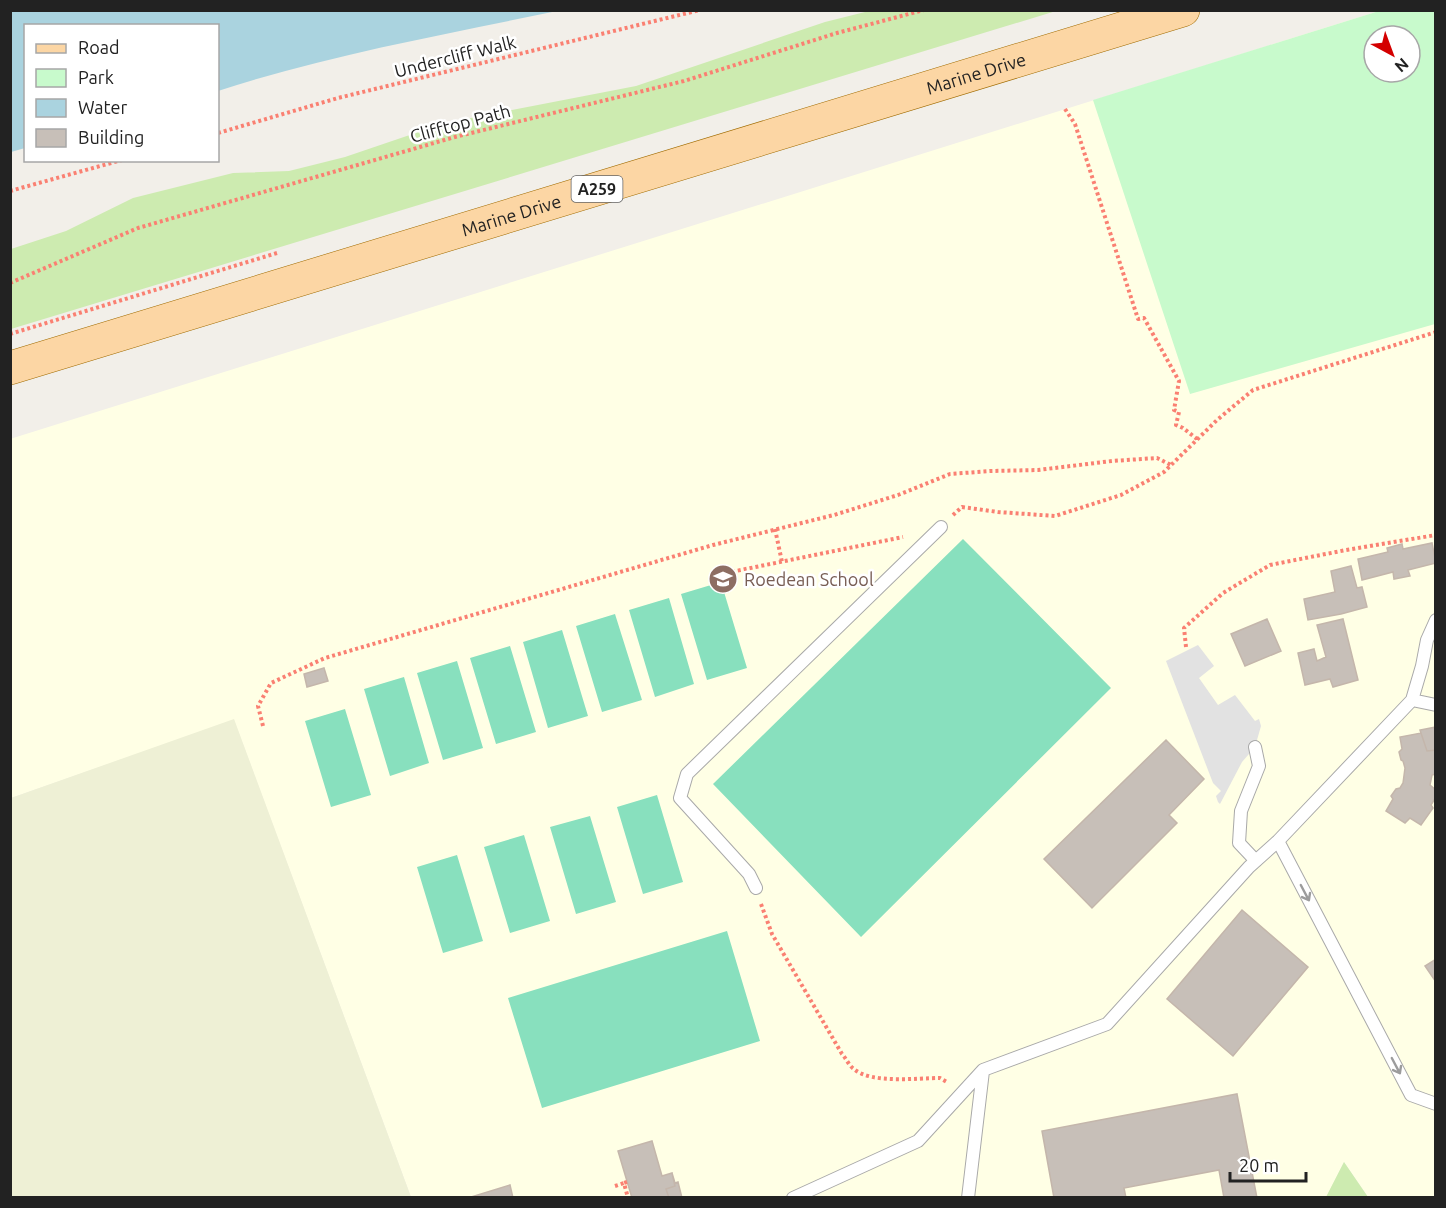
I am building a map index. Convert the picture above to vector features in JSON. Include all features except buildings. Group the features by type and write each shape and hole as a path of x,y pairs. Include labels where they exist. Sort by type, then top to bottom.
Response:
{"main road":[{"name":"Marine Drive","path":"10,368 1183,10"}],"lane":[{"path":"756,888 749,874 680,798 687,774 941,527"},
{"path":"794,1197 918,1142 983,1070 1107,1024 1256,861 1278,841 1412,700 1427,640 1436,620"},
{"path":"1412,700 1436,705"},
{"path":"1255,747 1259,766 1241,811 1239,843 1256,861"},
{"path":"1278,841 1411,1095 1436,1104"},
{"path":"968,1197 983,1070"}],"path":[{"name":"Undercliff Walk","path":"219,133 338,98 700,10"},
{"name":"Clifftop Path","path":"10,283 138,228 455,137 684,81 837,33 924,10"},
{"path":"1065,109 1076,124 1138,319 1144,318 1179,381 1174,410 1179,412 1176,425 1184,428 1197,439"},
{"path":"10,191 115,162"},
{"path":"726,573 918,534 941,527 962,507 1055,516 1121,495 1164,472 1217,420 1253,390 1436,332"},
{"path":"263,726 258,706 271,683 325,658 713,544 834,515 888,498 950,474 1038,470 1112,460 1157,458 1171,465"},
{"path":"776,529 782,562"},
{"path":"1186,647 1184,628 1223,593 1270,566 1436,535"},
{"path":"766,920 778,945 842,1054 854,1070 884,1079 939,1078 952,1085"},
{"path":"615,1186 626,1183 628,1197"}],"shaded area":[{"name":"Roedean School","path":"1379,11 1435,11 1435,1197 1368,1197 1344,1162 1326,1198 411,1197 234,720 11,798 10,439"},
{"path":"1198,645 1214,666 1199,678 1218,705 1235,695 1255,721 1259,719 1261,726 1255,747 1242,762 1220,804 1216,796 1221,791 1213,783 1166,661"},
{"path":"234,719 411,1197 11,1197 11,798"}],"green space":[{"path":"873,10 1056,11 11,329 11,249 66,231 133,198 233,173 289,171 345,157 445,123 636,86 825,22"},
{"path":"1379,11 1435,11 1435,324 1190,394 1093,100"},
{"path":"963,539 1111,688 861,937 713,784"},
{"path":"721,582 747,668 707,680 681,594"},
{"path":"669,598 694,684 655,697 629,610"},
{"path":"615,614 642,700 602,712 576,626"},
{"path":"562,630 588,716 548,728 523,642"},
{"path":"510,646 536,732 496,744 470,658"},
{"path":"457,661 483,748 443,760 417,673"},
{"path":"404,677 429,763 390,776 364,689"},
{"path":"345,709 371,795 331,807 305,721"},
{"path":"657,795 683,882 643,894 617,807"},
{"path":"590,816 616,902 576,914 550,827"},
{"path":"524,835 550,921 510,933 484,847"},
{"path":"457,855 483,941 443,953 417,867"},
{"path":"727,931 760,1041 542,1108 508,998"},
{"path":"1344,1162 1368,1197 1326,1197"}],"water":[{"path":"11,10 557,10 344,56 219,91 219,24 24,24 24,148 11,152"}],"place":[{"name":"Roedean School","path":"723,579"}]}
